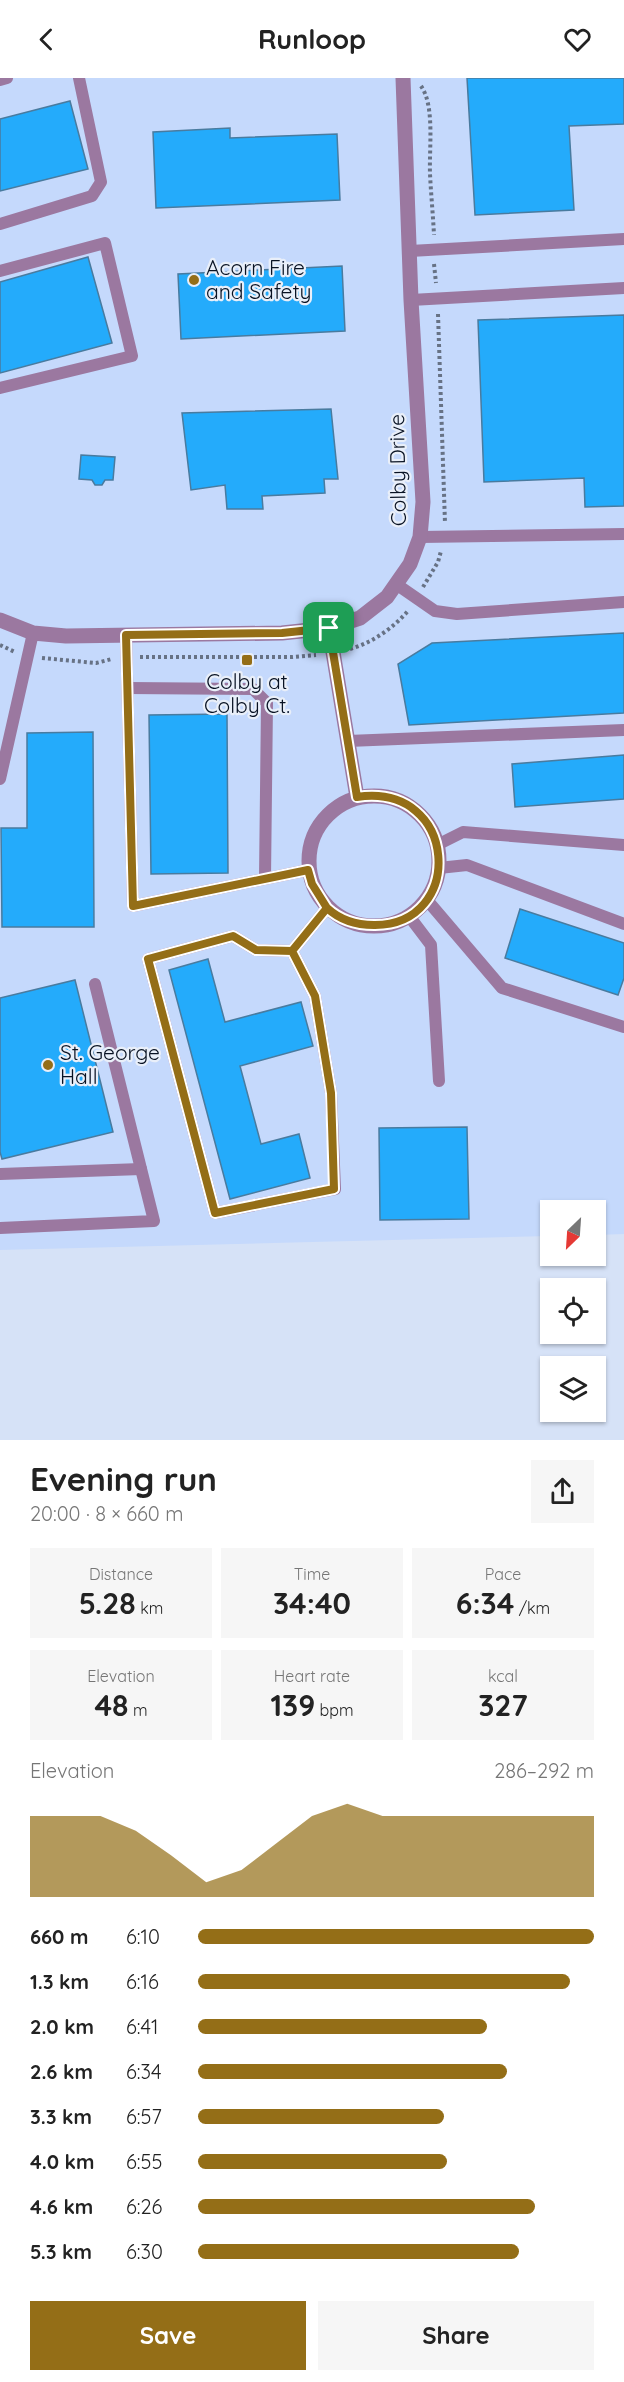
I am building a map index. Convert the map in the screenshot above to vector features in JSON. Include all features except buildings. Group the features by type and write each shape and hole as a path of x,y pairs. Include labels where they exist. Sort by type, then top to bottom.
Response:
{"street":[{"name":"Colby Drive","path":"0,620 33,633 66,636 282,633 329,628 360,618 387,597 410,564 420,537 423,502 411,300 403,78"},
{"path":"329,628 357,797"},
{"path":"369,795 392,798 410,806 427,822 437,845 439,868 427,900 409,916 388,925 358,925 327,908 312,884 308,870 309,847 318,826 336,807 357,797 369,795"}],"lane":[{"path":"0,80 7,78"},
{"path":"0,224 92,196 101,182 78,78"},
{"path":"410,251 624,239"},
{"path":"0,271 105,243 132,356 0,388"},
{"path":"411,300 624,288"},
{"path":"420,537 624,534"},
{"path":"396,584 435,611 457,614 624,602"},
{"path":"0,779 33,633"},
{"path":"126,635 133,906 308,870"},
{"path":"128,688 253,689 267,703 265,878"},
{"path":"348,741 624,730"},
{"path":"437,845 463,832 624,845"},
{"path":"439,868 467,865 624,924"},
{"path":"427,900 502,988 624,1027"},
{"path":"292,951 327,908"},
{"path":"409,916 431,945 439,1081"},
{"path":"233,936 256,950 292,951 315,996 331,1093 334,1189 215,1213 148,959 233,936"},
{"path":"0,1228 154,1221 95,984"},
{"path":"0,1174 141,1169"}],"path":[{"path":"420,83 427,94 435,236"},
{"path":"434,263 435,275"},
{"path":"438,314 447,514"},
{"path":"430,577 442,548"},
{"path":"353,648 380,635 406,613"},
{"path":"0,645 12,651"},
{"path":"141,657 308,656"},
{"path":"51,660 96,663 113,659"}],"shaded area":[{"path":"0,78 624,78 624,1234 606,1235 606,1200 540,1200 540,1236 0,1250"}],"place":[{"name":"Acorn Fire and Safety","path":"194,280"},
{"name":"Colby at Colby Ct.","path":"247,660"},
{"name":"St. George Hall","path":"48,1065"}],"route":[{"path":"329,628 282,633 126,635 133,906 308,870 312,884 327,908 292,951 315,996 331,1093 334,1189 215,1213 148,959 233,936 256,950 292,951 327,908 358,925 388,925 409,916 427,900 439,868 437,845 427,822 410,806 392,798 369,795 357,797 329,628"}]}
